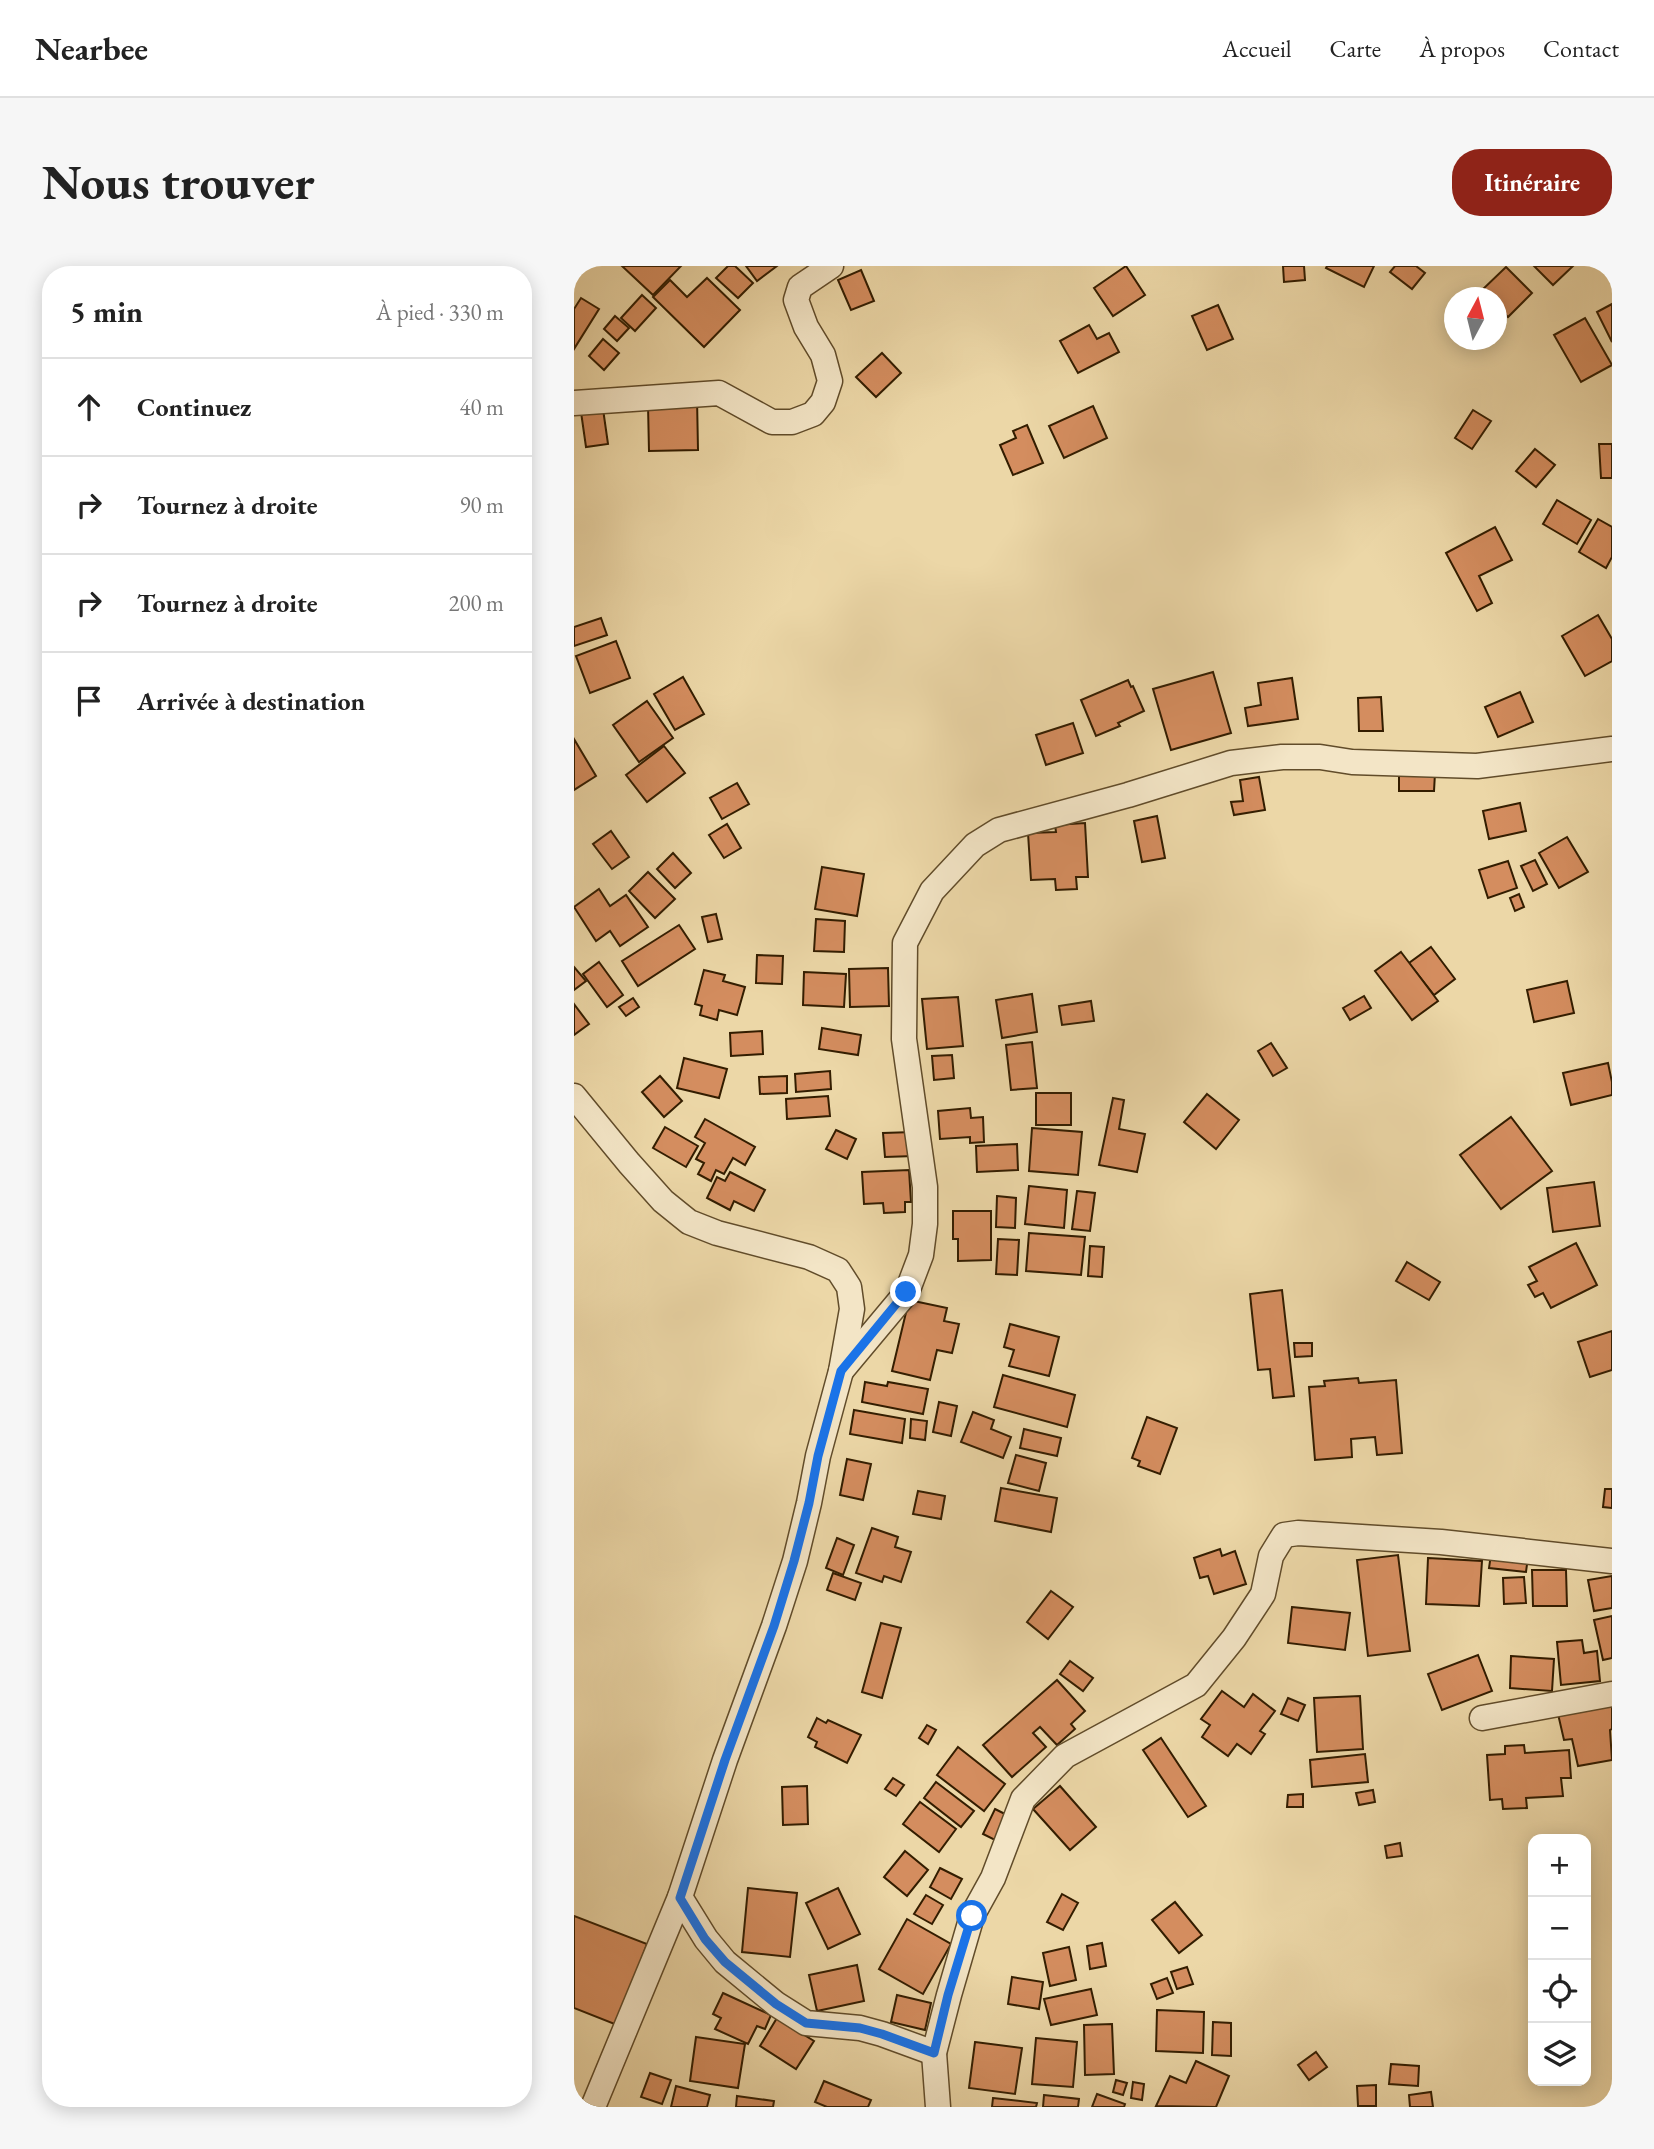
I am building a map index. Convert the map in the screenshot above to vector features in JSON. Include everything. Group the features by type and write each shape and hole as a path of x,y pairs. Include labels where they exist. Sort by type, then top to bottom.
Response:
{"street":[{"path":"574,403 719,393 772,422 792,422 813,414 823,402 830,381 823,355 806,327 796,300 800,286 831,266"},
{"path":"841,1371 906,1292 921,1255 925,1224 925,1187 904,1039 905,943 932,891 975,845 999,830 1128,795 1231,763 1282,757 1320,757 1404,765 1477,766 1612,749"},
{"path":"574,1096 663,1201 689,1222 717,1233 809,1257 838,1270 849,1287 852,1309 841,1371 818,1456 809,1503 774,1626 725,1760 680,1898 593,2107"},
{"path":"938,2107 934,2053 948,1995 972,1916 993,1878 1023,1799 1065,1756 1196,1685 1234,1638 1263,1594 1270,1556 1284,1535 1298,1532 1441,1542 1612,1561"},
{"path":"1482,1718 1612,1694"},
{"path":"680,1898 705,1939 725,1962 776,2004 806,2023 860,2028 934,2053"}],"building":[{"path":"622,266 681,266 653,295"},
{"path":"728,266 735,266 753,283 738,298 716,278"},
{"path":"746,266 777,266 757,281"},
{"path":"1126,266 1145,295 1113,316 1094,288"},
{"path":"1283,266 1304,266 1305,280 1284,282"},
{"path":"1374,266 1364,287 1326,268"},
{"path":"1395,266 1416,266 1425,273 1412,289 1390,272"},
{"path":"1534,266 1573,266 1553,285"},
{"path":"1506,267 1532,293 1508,317 1507,287 1485,287"},
{"path":"861,270 874,301 851,310 838,280"},
{"path":"707,278 740,310 704,347 653,297 670,280 687,297"},
{"path":"642,295 656,308 635,331 621,318"},
{"path":"581,298 599,309 574,349 574,309"},
{"path":"1612,304 1612,342 1597,312"},
{"path":"1218,305 1233,339 1207,350 1192,316"},
{"path":"615,316 629,328 617,341 604,329"},
{"path":"1585,318 1612,365 1581,382 1554,335"},
{"path":"1089,325 1097,339 1109,333 1119,352 1078,373 1060,341"},
{"path":"603,339 619,353 604,370 589,356"},
{"path":"882,353 901,373 876,397 856,377"},
{"path":"697,398 698,450 649,451 648,405"},
{"path":"1093,406 1107,438 1064,458 1049,426"},
{"path":"603,409 608,444 586,447 581,412"},
{"path":"1473,410 1491,421 1472,449 1455,438"},
{"path":"1027,425 1043,463 1013,475 1000,445 1016,438 1013,431"},
{"path":"1599,444 1612,444 1612,478 1601,478"},
{"path":"1535,449 1555,465 1536,487 1516,471"},
{"path":"1557,500 1591,520 1577,544 1543,524"},
{"path":"1598,519 1612,527 1612,557 1606,568 1579,552"},
{"path":"1495,527 1512,560 1479,576 1492,603 1477,611 1446,553"},
{"path":"1598,615 1612,639 1612,661 1585,676 1562,636"},
{"path":"601,618 607,635 574,646 574,627"},
{"path":"616,641 630,678 590,693 576,656"},
{"path":"1213,672 1231,733 1171,750 1153,689"},
{"path":"683,677 704,714 675,730 654,694"},
{"path":"1292,678 1298,719 1248,726 1245,708 1261,705 1258,683"},
{"path":"1128,680 1144,711 1118,723 1120,726 1096,736 1081,700"},
{"path":"1520,692 1533,722 1498,737 1485,707"},
{"path":"1381,697 1383,731 1359,731 1358,698"},
{"path":"647,701 673,738 639,762 613,725"},
{"path":"1073,723 1083,753 1046,765 1036,735"},
{"path":"574,739 596,776 574,790"},
{"path":"664,746 685,773 647,802 626,775"},
{"path":"1399,772 1435,773 1434,791 1399,791"},
{"path":"1259,777 1265,810 1234,815 1231,802 1243,801 1240,780"},
{"path":"737,783 749,804 722,819 710,798"},
{"path":"1520,803 1526,831 1489,839 1483,811"},
{"path":"1157,816 1165,858 1142,862 1134,821"},
{"path":"1085,823 1088,877 1076,877 1077,889 1056,890 1055,879 1031,880 1028,833 1056,832 1055,825"},
{"path":"727,824 741,848 724,858 709,835"},
{"path":"611,831 629,857 612,869 593,844"},
{"path":"1567,837 1588,872 1559,888 1539,853"},
{"path":"673,853 691,873 675,888 657,869"},
{"path":"1535,860 1547,884 1533,891 1521,866"},
{"path":"1508,861 1517,888 1488,898 1479,870"},
{"path":"822,867 864,874 857,916 815,909"},
{"path":"648,872 675,899 655,918 629,891"},
{"path":"599,889 610,906 626,895 648,927 620,946 610,931 596,941 574,907"},
{"path":"1519,894 1524,907 1515,911 1510,898"},
{"path":"716,914 722,939 708,942 702,917"},
{"path":"816,919 845,921 844,952 814,951"},
{"path":"679,925 695,949 638,986 622,961"},
{"path":"1431,947 1455,979 1434,995 1409,963"},
{"path":"1401,952 1438,1001 1412,1020 1375,971"},
{"path":"757,955 783,956 782,984 756,983"},
{"path":"599,962 623,995 607,1007 583,974"},
{"path":"574,967 586,981 574,990"},
{"path":"888,968 889,1006 850,1007 849,969"},
{"path":"704,970 725,975 723,981 745,987 737,1015 719,1010 717,1020 700,1015 702,1006 695,1004"},
{"path":"804,972 846,974 844,1007 803,1005"},
{"path":"1567,981 1574,1013 1534,1022 1527,990"},
{"path":"1032,994 1037,1032 1002,1038 996,1000"},
{"path":"1364,996 1371,1008 1350,1020 1343,1008"},
{"path":"958,997 963,1046 927,1049 922,999"},
{"path":"633,998 639,1007 626,1016 619,1007"},
{"path":"1091,1001 1094,1021 1062,1025 1059,1006"},
{"path":"574,1004 589,1024 574,1035"},
{"path":"822,1028 861,1035 858,1055 819,1049"},
{"path":"762,1031 763,1054 731,1056 730,1033"},
{"path":"1032,1042 1037,1088 1011,1090 1006,1045"},
{"path":"1271,1043 1287,1068 1273,1076 1258,1051"},
{"path":"952,1055 954,1078 934,1080 932,1056"},
{"path":"684,1058 727,1069 719,1098 677,1088"},
{"path":"1608,1063 1612,1095 1571,1105 1563,1073"},
{"path":"830,1071 831,1089 796,1092 795,1074"},
{"path":"660,1076 682,1101 664,1117 642,1092"},
{"path":"787,1076 787,1093 760,1094 759,1077"},
{"path":"1036,1093 1071,1093 1071,1125 1036,1125"},
{"path":"1207,1094 1239,1120 1216,1149 1184,1122"},
{"path":"828,1096 830,1116 787,1119 786,1099"},
{"path":"1113,1098 1124,1100 1119,1129 1145,1134 1137,1172 1099,1165"},
{"path":"970,1108 971,1118 983,1117 984,1142 970,1143 970,1137 940,1139 938,1111"},
{"path":"1511,1117 1552,1171 1501,1209 1460,1155"},
{"path":"705,1119 755,1147 745,1165 733,1158 724,1174 716,1170 711,1181 698,1174 704,1163 696,1159 705,1143 695,1137"},
{"path":"665,1127 698,1146 686,1167 653,1148"},
{"path":"1032,1128 1082,1132 1078,1175 1029,1171"},
{"path":"836,1130 856,1139 847,1159 826,1149"},
{"path":"913,1132 914,1156 885,1157 883,1133"},
{"path":"1017,1144 1018,1170 977,1172 976,1146"},
{"path":"909,1170 911,1202 905,1202 905,1212 884,1213 883,1203 864,1204 862,1172"},
{"path":"730,1172 765,1190 754,1211 734,1201 730,1210 707,1198 717,1177 725,1181"},
{"path":"1594,1182 1600,1226 1553,1232 1547,1188"},
{"path":"1029,1186 1067,1190 1064,1228 1025,1224"},
{"path":"1077,1191 1095,1193 1090,1231 1072,1229"},
{"path":"997,1196 1016,1198 1015,1228 996,1227"},
{"path":"953,1211 991,1211 991,1260 958,1261 958,1239 953,1239"},
{"path":"1029,1233 1085,1237 1081,1275 1026,1271"},
{"path":"998,1239 1019,1240 1017,1275 996,1274"},
{"path":"1576,1243 1597,1285 1551,1308 1543,1293 1535,1297 1528,1285 1537,1281 1529,1267"},
{"path":"1090,1246 1104,1247 1102,1277 1088,1276"},
{"path":"1407,1262 1440,1282 1429,1300 1396,1281"},
{"path":"1282,1290 1294,1396 1273,1398 1270,1369 1258,1370 1250,1294"},
{"path":"909,1300 947,1308 944,1321 959,1324 952,1353 937,1350 930,1380 892,1371"},
{"path":"1010,1324 1059,1337 1049,1376 1009,1366 1014,1350 1004,1347"},
{"path":"1612,1331 1612,1370 1590,1377 1578,1342"},
{"path":"1294,1343 1312,1343 1312,1356 1295,1357"},
{"path":"1003,1375 1075,1395 1067,1427 994,1407"},
{"path":"1358,1378 1359,1383 1396,1380 1402,1453 1377,1455 1375,1437 1351,1439 1352,1457 1315,1460 1309,1387 1325,1386 1324,1381"},
{"path":"865,1382 887,1386 888,1382 928,1389 923,1414 862,1402"},
{"path":"939,1402 957,1406 951,1436 933,1432"},
{"path":"854,1410 905,1419 902,1443 850,1434"},
{"path":"973,1412 994,1420 991,1429 1011,1437 1003,1458 961,1442"},
{"path":"1147,1417 1177,1428 1160,1474 1138,1466 1140,1461 1132,1458"},
{"path":"911,1419 927,1421 925,1440 910,1438"},
{"path":"1024,1429 1061,1438 1057,1456 1020,1448"},
{"path":"1016,1455 1046,1463 1039,1491 1008,1483"},
{"path":"847,1459 871,1464 863,1500 840,1495"},
{"path":"1001,1488 1057,1498 1051,1532 995,1521"},
{"path":"1605,1489 1612,1489 1612,1508 1603,1507"},
{"path":"918,1491 945,1496 941,1519 913,1514"},
{"path":"872,1528 898,1537 895,1547 911,1552 901,1582 884,1576 882,1582 856,1573"},
{"path":"837,1538 854,1545 843,1575 826,1568"},
{"path":"1220,1549 1222,1556 1235,1551 1246,1584 1214,1594 1208,1576 1200,1578 1194,1558"},
{"path":"1491,1554 1528,1557 1526,1572 1489,1568"},
{"path":"1398,1555 1410,1651 1368,1656 1357,1560"},
{"path":"1428,1558 1482,1561 1479,1606 1426,1604"},
{"path":"1532,1570 1566,1570 1567,1606 1533,1606"},
{"path":"833,1573 861,1583 855,1600 827,1590"},
{"path":"1612,1576 1612,1608 1594,1611 1588,1580"},
{"path":"1524,1577 1526,1603 1504,1604 1503,1578"},
{"path":"1051,1591 1073,1607 1048,1639 1027,1622"},
{"path":"1292,1607 1350,1613 1345,1650 1288,1643"},
{"path":"1612,1616 1612,1658 1603,1660 1594,1620"},
{"path":"881,1623 901,1628 882,1698 862,1692"},
{"path":"1582,1640 1584,1653 1597,1651 1600,1681 1561,1685 1557,1642"},
{"path":"1478,1655 1492,1691 1442,1710 1428,1674"},
{"path":"1511,1656 1554,1659 1552,1691 1510,1688"},
{"path":"1070,1661 1093,1678 1083,1691 1060,1674"},
{"path":"1057,1680 1085,1711 1071,1724 1075,1729 1057,1745 1040,1727 1033,1733 1046,1747 1012,1777 983,1745"},
{"path":"1222,1691 1244,1707 1253,1694 1275,1711 1260,1731 1265,1734 1251,1754 1237,1744 1228,1756 1202,1737 1210,1725 1201,1719"},
{"path":"1360,1696 1363,1749 1317,1752 1314,1698"},
{"path":"1288,1698 1305,1705 1298,1721 1281,1714"},
{"path":"1612,1699 1612,1760 1578,1766 1572,1739 1564,1740 1558,1714"},
{"path":"817,1718 861,1735 847,1763 815,1747 817,1742 808,1737"},
{"path":"927,1725 936,1730 928,1744 919,1738"},
{"path":"1161,1738 1206,1806 1188,1817 1143,1750"},
{"path":"1524,1745 1525,1753 1569,1750 1571,1778 1561,1778 1563,1796 1526,1798 1527,1808 1503,1809 1502,1799 1490,1800 1487,1755 1505,1754 1505,1746"},
{"path":"958,1747 1005,1784 984,1811 937,1775"},
{"path":"1365,1754 1368,1782 1312,1787 1310,1760"},
{"path":"893,1778 904,1785 896,1796 885,1789"},
{"path":"936,1782 974,1811 961,1827 924,1798"},
{"path":"807,1786 808,1824 783,1825 782,1787"},
{"path":"1060,1786 1096,1827 1070,1850 1033,1809"},
{"path":"1373,1790 1375,1802 1359,1805 1356,1793"},
{"path":"1303,1794 1303,1807 1287,1807 1288,1795"},
{"path":"920,1802 956,1829 939,1852 903,1824"},
{"path":"995,1809 1009,1816 997,1841 983,1834"},
{"path":"1400,1843 1402,1856 1387,1858 1385,1846"},
{"path":"905,1851 928,1870 907,1896 884,1877"},
{"path":"940,1868 962,1879 951,1899 930,1887"},
{"path":"748,1888 797,1893 790,1957 742,1952"},
{"path":"838,1888 860,1934 828,1949 806,1903"},
{"path":"1062,1894 1078,1903 1063,1930 1047,1922"},
{"path":"926,1895 943,1905 932,1924 914,1914"},
{"path":"1175,1902 1202,1935 1179,1953 1152,1920"},
{"path":"574,1916 647,1944 617,2025 574,2008"},
{"path":"907,1919 951,1944 923,1994 879,1969"},
{"path":"1102,1943 1106,1966 1090,1969 1087,1946"},
{"path":"1069,1947 1076,1980 1050,1986 1043,1953"},
{"path":"857,1965 864,2001 817,2011 809,1975"},
{"path":"1187,1967 1193,1984 1177,1989 1171,1972"},
{"path":"1012,1977 1043,1982 1039,2009 1008,2004"},
{"path":"1167,1978 1173,1993 1157,1999 1151,1984"},
{"path":"1091,1989 1097,2015 1051,2025 1044,1999"},
{"path":"723,1993 771,2015 765,2029 757,2026 748,2044 715,2029 721,2018 713,2014"},
{"path":"897,1995 931,2003 925,2030 891,2022"},
{"path":"1157,2010 1204,2012 1203,2053 1156,2051"},
{"path":"777,2018 814,2041 796,2069 760,2046"},
{"path":"1213,2022 1231,2023 1231,2056 1212,2055"},
{"path":"1112,2024 1114,2074 1085,2075 1084,2025"},
{"path":"696,2037 745,2044 738,2088 690,2081"},
{"path":"1036,2038 1077,2042 1073,2087 1032,2084"},
{"path":"975,2042 1022,2048 1015,2094 969,2088"},
{"path":"1316,2052 1327,2067 1309,2080 1298,2065"},
{"path":"1196,2061 1229,2076 1216,2107 1156,2106 1170,2076 1186,2083"},
{"path":"1391,2064 1419,2066 1418,2086 1389,2084"},
{"path":"650,2073 671,2080 662,2104 641,2097"},
{"path":"1116,2080 1127,2083 1123,2095 1113,2092"},
{"path":"824,2081 871,2100 868,2107 827,2107 815,2102"},
{"path":"1133,2082 1144,2084 1142,2100 1131,2098"},
{"path":"1376,2085 1376,2106 1358,2106 1357,2086"},
{"path":"676,2086 710,2095 707,2107 671,2107"},
{"path":"1431,2092 1433,2107 1410,2107 1409,2095"},
{"path":"1097,2094 1125,2104 1124,2107 1092,2107"},
{"path":"1044,2095 1079,2099 1078,2107 1043,2107"},
{"path":"737,2096 774,2101 773,2107 736,2107"},
{"path":"993,2098 1037,2103 1036,2107 992,2107"}],"route":[{"path":"906,1292 841,1371 794,1561 680,1898 705,1939 725,1962 776,2004 806,2023 860,2028 934,2053 972,1916"}]}
